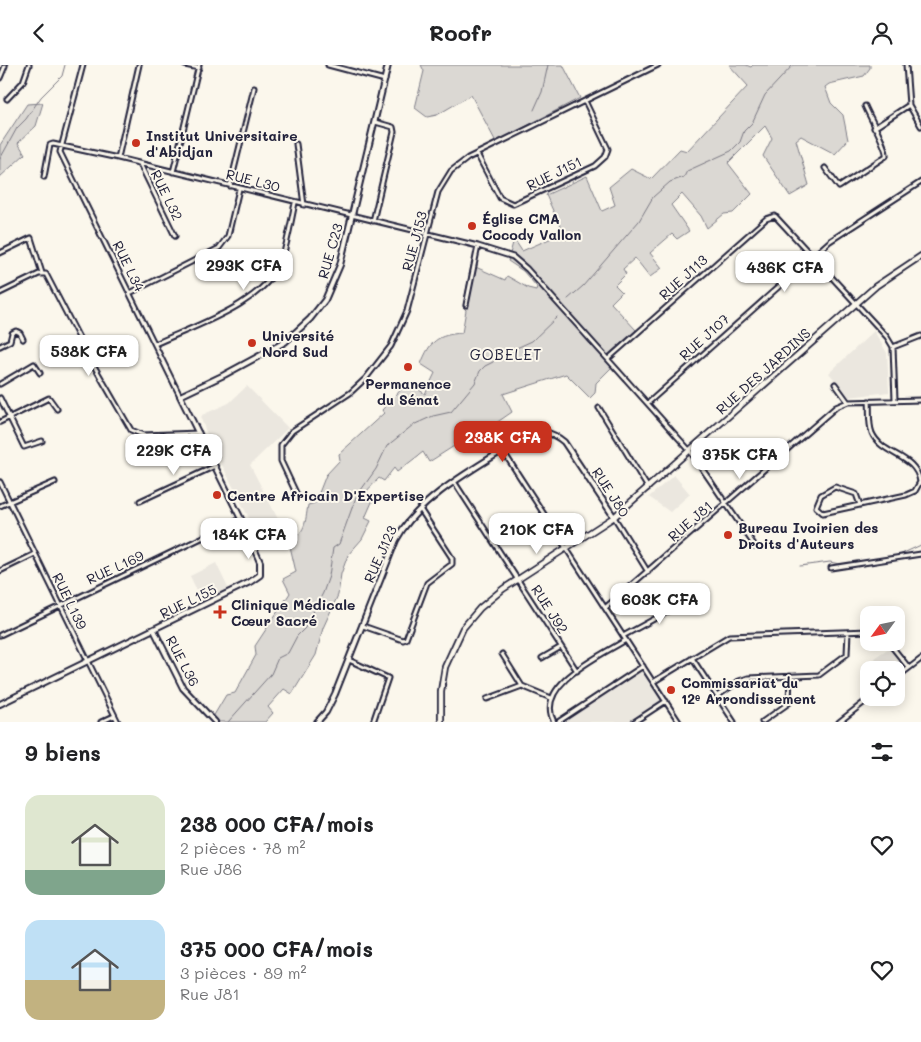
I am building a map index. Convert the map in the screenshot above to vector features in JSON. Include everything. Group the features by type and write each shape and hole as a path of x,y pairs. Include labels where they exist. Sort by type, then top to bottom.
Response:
{"main road":[{"name":"RUE DES JARDINS","path":"441,722 443,679 456,640 480,608 518,579 614,517 885,279 921,256"}],"street":[{"path":"7,99 23,82 30,65"},
{"path":"44,177 50,145 62,147 84,65"},
{"path":"118,158 139,65"},
{"path":"173,172 199,66 185,65"},
{"path":"328,65 385,80"},
{"name":"RUE C23","path":"180,395 286,342 310,319 331,290 340,265 376,122 388,65"},
{"name":"RUE J153","path":"297,495 281,461 281,445 292,431 350,393 380,361 391,346 407,311 438,192 446,177 460,164 477,154 658,65"},
{"path":"906,65 909,105 921,127"},
{"path":"0,77 5,66"},
{"path":"230,186 254,87"},
{"name":"RUE J151","path":"477,154 500,198 512,204 595,166 606,157 608,149 585,101"},
{"path":"874,129 909,105"},
{"path":"825,168 840,187 886,156 886,148 874,129 865,106"},
{"path":"373,221 394,132 393,127 376,122"},
{"path":"296,144 304,205"},
{"name":"RUE L30","path":"62,147 140,163 295,203 504,253 520,263 690,451 755,546"},
{"name":"RUE L34","path":"62,147 62,156 180,395"},
{"name":"RUE L32","path":"140,163 175,235"},
{"name":"RUE J107","path":"648,403 814,255 850,227 921,182"},
{"path":"130,293 219,248 228,236 239,189"},
{"path":"155,345 243,303 265,286 282,259 295,203"},
{"name":"RUE J113","path":"608,359 766,219 775,216 814,255"},
{"path":"0,253 32,238 42,273 48,277 90,359 131,431 144,435 199,433"},
{"path":"466,305 478,246"},
{"path":"814,255 893,347 895,400"},
{"path":"0,293 42,273"},
{"path":"0,346 8,343 12,333 16,331 23,339"},
{"path":"893,347 921,336"},
{"path":"0,384 34,364 40,373"},
{"path":"835,384 848,402"},
{"name":"RUE L155","path":"0,704 154,630 252,581 260,575 260,562 241,519 180,395"},
{"path":"0,398 24,447 42,441"},
{"path":"0,421 50,398 57,409"},
{"name":"RUE J81","path":"605,608 726,504 824,415 836,407 848,402 921,399"},
{"path":"860,505 856,494 834,487 821,495 816,507 823,513 860,505 912,493 920,482 915,467 883,446 874,436 870,424 869,401"},
{"path":"599,408 648,488"},
{"name":"RUE J123","path":"317,722 330,706 350,660 396,540 419,508 526,436 537,432 547,432"},
{"name":"RUE J80","path":"547,432 564,442 648,572"},
{"path":"502,451 679,722"},
{"path":"140,501 215,466"},
{"name":"RUE L139","path":"0,482 59,606 118,722"},
{"path":"0,506 56,482"},
{"name":"RUE J92","path":"455,483 577,671"},
{"path":"363,626 405,640 427,583 452,565 452,558 419,508"},
{"name":"RUE L169","path":"0,635 241,519"},
{"path":"0,571 35,554"},
{"path":"831,568 921,554"},
{"path":"554,722 550,709 551,698 560,684 624,638 689,600"},
{"name":"RUE L36","path":"154,630 183,688 215,722"},
{"path":"653,683 729,636 860,631"},
{"path":"717,696 743,679 819,675 845,657 848,632"},
{"path":"542,658 561,647"},
{"path":"895,651 909,668"},
{"path":"502,654 522,687 551,698"},
{"path":"692,658 734,722"},
{"path":"905,671 921,659"},
{"path":"350,660 388,678 373,722"},
{"path":"558,722 643,666"},
{"path":"762,722 789,703 790,676"},
{"path":"487,699 522,687"},
{"path":"634,722 666,701"},
{"path":"839,722 860,706"},
{"path":"102,722 114,716"}],"shaded area":[{"path":"421,65 563,65 580,98 496,142 471,95 437,115 427,117 415,108 424,71"},
{"path":"729,65 746,65 751,67 753,65 870,65 870,68 864,76 829,84 825,87 831,103 843,115 848,140 835,154 801,136 796,140 809,185 790,196 763,156 772,138 765,126 728,163 752,194 733,213 724,214 707,228 701,216 682,194 671,205 689,231 677,239 672,234 650,253 662,268 650,277 635,258 623,269 626,274 615,285 622,292 611,303 636,330 604,358 612,367 596,383 595,393 590,398 566,374 503,394 512,412 486,430 484,427 429,462 423,452 397,472 394,468 384,481 379,478 363,495 372,502 365,518 371,521 362,539 348,555 341,574 338,595 323,628 316,655 292,694 284,689 268,707 273,713 265,722 210,722 226,695 235,693 256,655 255,646 290,593 283,579 296,572 289,542 302,531 308,505 315,503 326,475 340,460 339,454 384,413 382,410 408,382 425,394 435,373 421,364 431,345 446,335 462,333 466,310 463,307 471,265 505,280 507,276 528,288 536,290 537,287 523,271 508,261 514,239 522,251 563,233 546,195 587,176 602,211 615,205 609,187 631,169 651,179 680,149 687,151 748,86"},
{"path":"43,103 36,126 18,143 25,154 0,177 0,145 27,104"},
{"path":"874,331 887,353 889,392 849,397 829,373"},
{"path":"247,386 288,428 250,465 278,519 255,530 208,437 201,419 202,415 229,403"},
{"path":"674,475 690,494 670,512 649,497"},
{"path":"216,563 229,590 203,603 190,576"},
{"path":"884,651 891,651 899,661 876,661 874,658"},
{"path":"642,670 662,701 629,722 566,722 565,720"}],"waterway":[{"path":"0,159 17,128 26,119 41,97 62,76 65,65"},
{"path":"534,110 542,92 548,65"},
{"path":"568,299 583,286 639,221 653,197 670,182 684,177 687,171 731,151 740,142 744,131 752,123 765,95 793,65"},
{"path":"228,722 271,674 278,658 288,653 297,636 305,628 323,593 329,576 333,548 339,544 356,497 376,469 387,446 413,425 433,416 451,412 475,383 480,371 485,366 499,356 532,341 557,317"},
{"path":"897,556 921,545"},
{"path":"865,561 891,557"},
{"path":"800,566 830,562 844,565"}],"place":[{"name":"Institut Universitaire d'Abidjan","path":"136,143"},
{"name":"Église CMA Cocody Vallon","path":"472,226"},
{"name":"Université Nord Sud","path":"252,343"},
{"name":"Permanence du Sénat","path":"408,367"},
{"name":"Centre Africain D'Expertise","path":"217,495"},
{"name":"Bureau Ivoirien des Droits d'Auteurs","path":"728,535"},
{"name":"Clinique Médicale Cœur Sacré","path":"220,612"},
{"name":"Commissariat du 12ᵉ Arrondissement","path":"671,690"}],"district":[{"name":"GOBELET","path":"506,354"}]}
